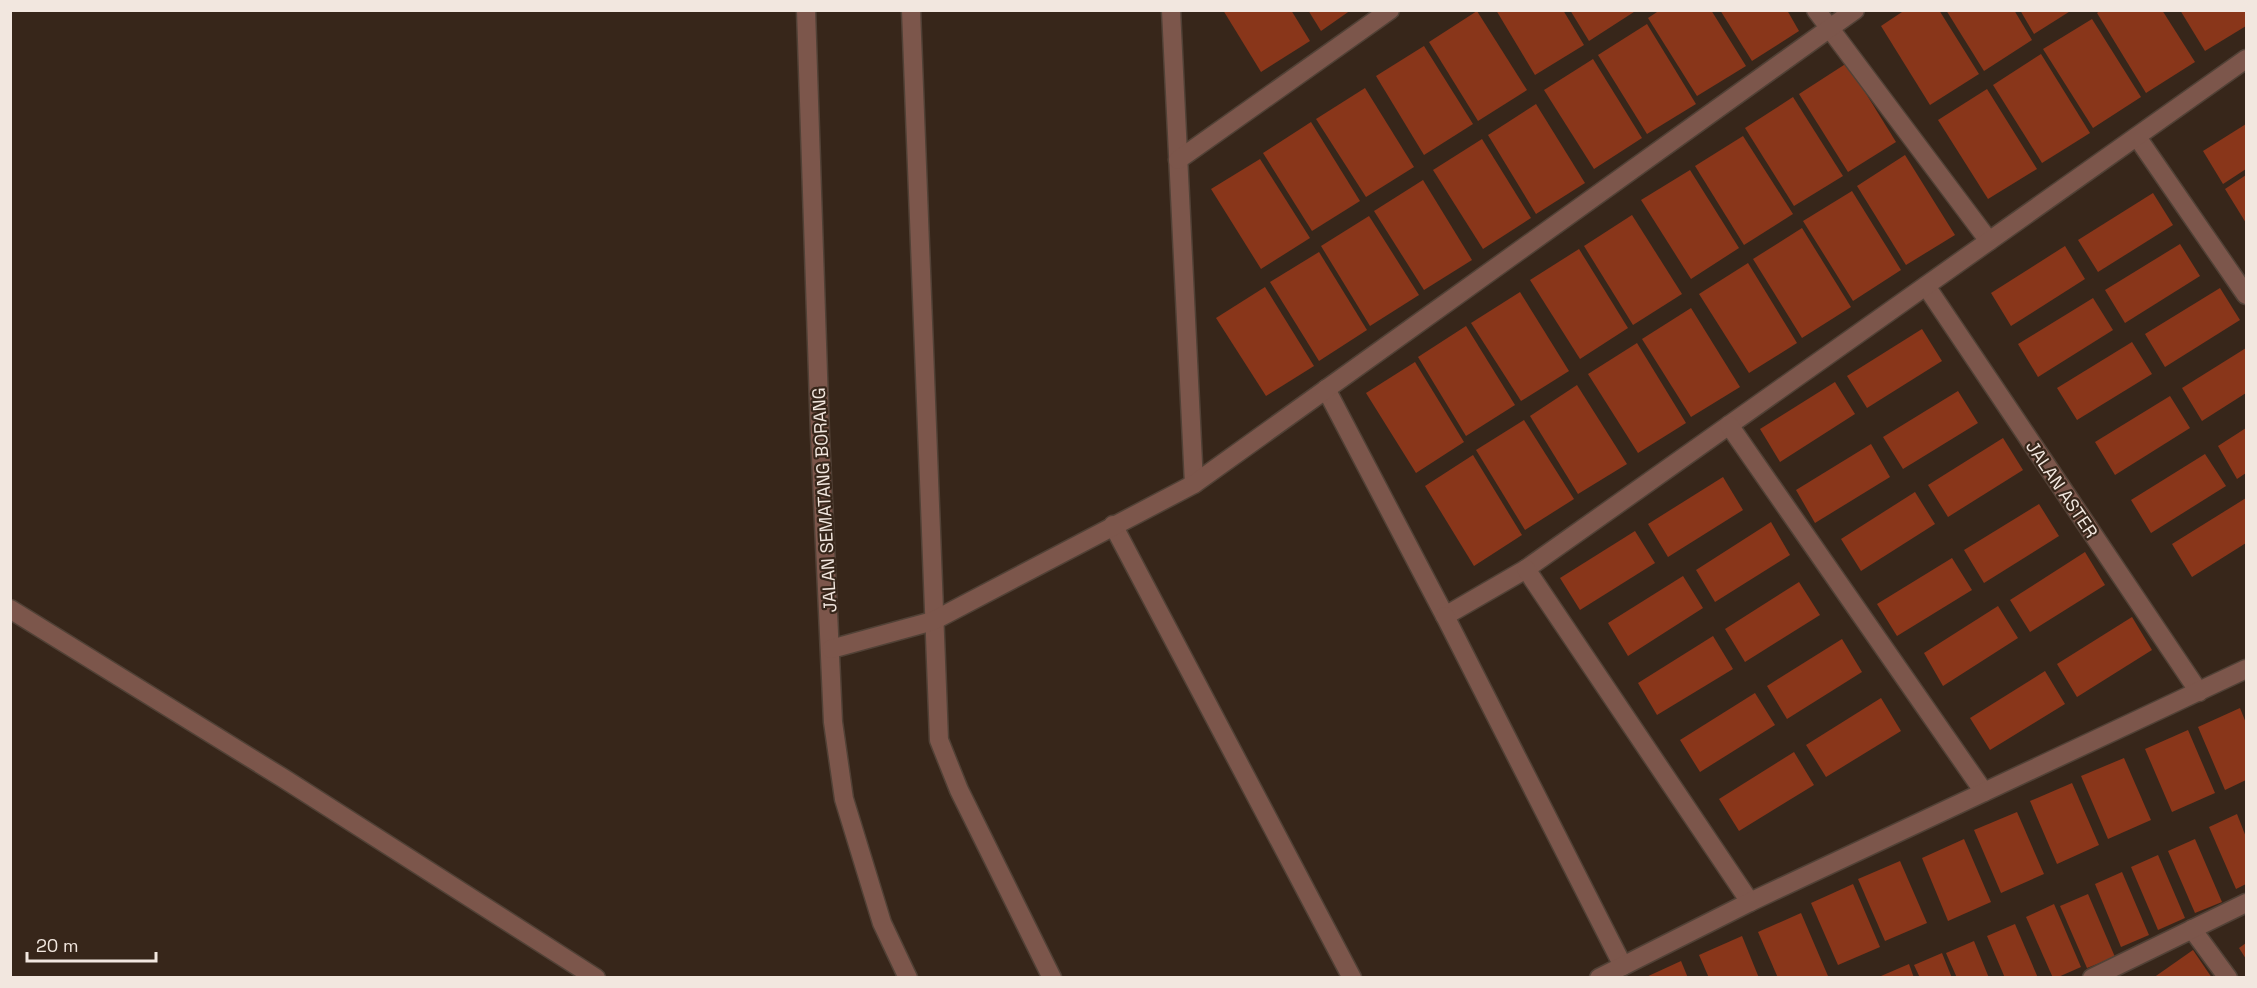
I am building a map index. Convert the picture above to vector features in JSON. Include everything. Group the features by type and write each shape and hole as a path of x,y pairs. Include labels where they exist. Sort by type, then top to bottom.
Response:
{"street":[{"name":"JALAN SEMATANG BORANG","path":"806,10 819,435 833,722 844,799 882,923 908,978"},
{"path":"911,10 939,740 959,790 1053,978"},
{"path":"1171,10 1194,484"},
{"path":"1178,160 1390,10"},
{"path":"1816,10 1989,241"},
{"path":"831,649 933,621 1194,484 1855,10"},
{"path":"1445,616 1526,569 2247,59"},
{"path":"2137,137 2247,295"},
{"name":"JALAN ASTER","path":"1926,286 2199,692"},
{"path":"1326,389 1445,616 1623,966"},
{"path":"1729,425 1984,792"},
{"path":"1113,525 1352,978"},
{"path":"1526,569 1750,902"},
{"path":"10,609 284,778 596,978"},
{"path":"1599,978 1750,902 2247,669"},
{"path":"2092,978 2247,903"},
{"path":"2192,929 2228,978"}],"building":[{"path":"1223,10 1291,10 1310,41 1261,72"},
{"path":"1308,10 1351,10 1321,31"},
{"path":"1496,10 1563,10 1584,45 1535,75"},
{"path":"1570,10 1637,10 1589,41"},
{"path":"1660,10 1711,10 1746,66 1697,96 1648,18"},
{"path":"1720,10 1787,10 1799,31 1752,61"},
{"path":"1905,10 1939,10 1979,74 1930,105 1881,26"},
{"path":"1946,10 2014,10 2032,40 1984,71"},
{"path":"2020,10 2072,10 2034,34"},
{"path":"2101,10 2162,10 2195,62 2146,93 2097,13"},
{"path":"2180,10 2246,10 2246,26 2205,51"},
{"path":"1477,11 1527,90 1478,121 1429,42"},
{"path":"2092,19 2141,97 2093,128 2043,49"},
{"path":"1647,24 1696,104 1647,134 1598,55"},
{"path":"1424,46 1473,124 1424,155 1376,76"},
{"path":"2041,54 2090,133 2042,163 1993,85"},
{"path":"1593,59 1642,138 1594,169 1544,90"},
{"path":"1847,63 1896,142 1848,172 1799,94"},
{"path":"1365,88 1414,167 1366,197 1316,119"},
{"path":"1987,89 2037,169 1988,199 1938,120"},
{"path":"1793,97 1843,176 1794,206 1745,128"},
{"path":"1536,104 1585,183 1536,214 1488,135"},
{"path":"1311,122 1360,201 1312,231 1263,153"},
{"path":"2246,124 2246,169 2223,184 2203,151"},
{"path":"1743,136 1793,214 1744,245 1695,166"},
{"path":"1482,139 1531,218 1483,249 1433,170"},
{"path":"1905,155 1955,235 1906,265 1857,186"},
{"path":"1260,159 1310,238 1261,269 1211,189"},
{"path":"1690,170 1739,248 1691,279 1641,200"},
{"path":"2246,175 2246,223 2225,189"},
{"path":"1423,180 1472,260 1424,290 1374,211"},
{"path":"1852,191 1901,270 1853,301 1803,221"},
{"path":"2153,193 2173,225 2098,272 2078,240"},
{"path":"1632,215 1682,294 1633,325 1584,246"},
{"path":"1369,216 1419,295 1370,326 1321,246"},
{"path":"1802,228 1851,307 1802,338 1753,259"},
{"path":"2180,244 2200,276 2125,323 2105,290"},
{"path":"2065,246 2085,279 2011,326 1991,293"},
{"path":"1579,249 1628,328 1580,359 1530,280"},
{"path":"1319,252 1367,330 1319,361 1270,282"},
{"path":"1748,263 1797,343 1749,373 1699,294"},
{"path":"1265,287 1314,366 1266,396 1216,318"},
{"path":"2220,288 2240,320 2165,367 2145,334"},
{"path":"1520,292 1569,371 1521,401 1471,323"},
{"path":"2093,298 2113,330 2038,377 2018,344"},
{"path":"1691,308 1740,387 1691,417 1642,339"},
{"path":"1466,326 1515,405 1466,436 1418,357"},
{"path":"1922,329 1942,361 1867,408 1847,376"},
{"path":"2132,342 2152,374 2077,420 2057,388"},
{"path":"1637,343 1686,423 1638,453 1588,374"},
{"path":"2246,348 2246,393 2202,421 2182,388"},
{"path":"1415,362 1464,442 1416,473 1366,393"},
{"path":"1835,382 1855,414 1780,462 1760,429"},
{"path":"1577,385 1627,464 1578,494 1530,416"},
{"path":"1958,391 1978,423 1903,469 1883,437"},
{"path":"2170,396 2190,428 2115,475 2095,442"},
{"path":"1524,420 1574,499 1525,530 1476,450"},
{"path":"2246,428 2246,473 2237,479 2218,446"},
{"path":"2003,438 2023,470 1948,517 1928,485"},
{"path":"1871,444 1890,477 1815,523 1796,490"},
{"path":"2205,454 2226,486 2151,533 2131,500"},
{"path":"1473,455 1522,535 1474,566 1425,486"},
{"path":"1723,477 1743,510 1668,557 1648,524"},
{"path":"1915,492 1935,524 1861,571 1841,539"},
{"path":"2246,498 2246,543 2192,577 2172,544"},
{"path":"2039,504 2059,536 1984,583 1964,550"},
{"path":"1771,522 1790,555 1715,602 1696,570"},
{"path":"1635,531 1655,563 1580,610 1560,578"},
{"path":"2085,552 2105,585 2030,632 2010,600"},
{"path":"1952,558 1972,590 1897,636 1877,604"},
{"path":"1683,576 1703,608 1628,656 1608,623"},
{"path":"1799,582 1820,615 1745,662 1725,629"},
{"path":"1998,606 2018,638 1943,686 1924,653"},
{"path":"2132,617 2152,650 2077,697 2057,664"},
{"path":"1713,636 1733,669 1657,715 1638,683"},
{"path":"1842,639 1862,672 1787,719 1767,686"},
{"path":"2045,671 2065,704 1990,750 1970,718"},
{"path":"1755,693 1775,725 1700,772 1680,740"},
{"path":"1881,698 1901,731 1826,777 1806,745"},
{"path":"2240,708 2246,723 2246,780 2225,790 2198,727"},
{"path":"2188,730 2215,793 2172,812 2145,749"},
{"path":"1794,752 1814,785 1739,831 1719,799"},
{"path":"2124,758 2151,820 2108,839 2081,776"},
{"path":"2072,783 2099,845 2057,864 2030,801"},
{"path":"2017,812 2044,874 2001,893 1974,830"},
{"path":"2237,814 2246,837 2246,884 2236,889 2209,827"},
{"path":"1964,839 1991,902 1948,921 1922,858"},
{"path":"2195,839 2222,902 2195,913 2168,851"},
{"path":"2158,855 2185,918 2158,930 2131,867"},
{"path":"1900,861 1927,923 1885,941 1858,879"},
{"path":"2122,872 2149,935 2121,947 2095,884"},
{"path":"1853,884 1880,947 1838,965 1811,903"},
{"path":"2088,894 2115,957 2087,968 2060,906"},
{"path":"2054,904 2081,967 2056,978 2053,978 2026,917"},
{"path":"1801,913 1828,976 1778,978 1758,932"},
{"path":"2015,924 2038,978 2005,978 1987,936"},
{"path":"1742,936 1759,978 1709,978 1699,955"},
{"path":"1974,941 1989,978 1957,978 1946,953"},
{"path":"2246,943 2246,959 2239,948"},
{"path":"2193,950 2212,978 2153,978"},
{"path":"1942,953 1952,978 1920,978 1914,965"},
{"path":"1681,961 1688,978 1644,978"},
{"path":"1909,964 1914,978 1882,978 1881,976"}]}
